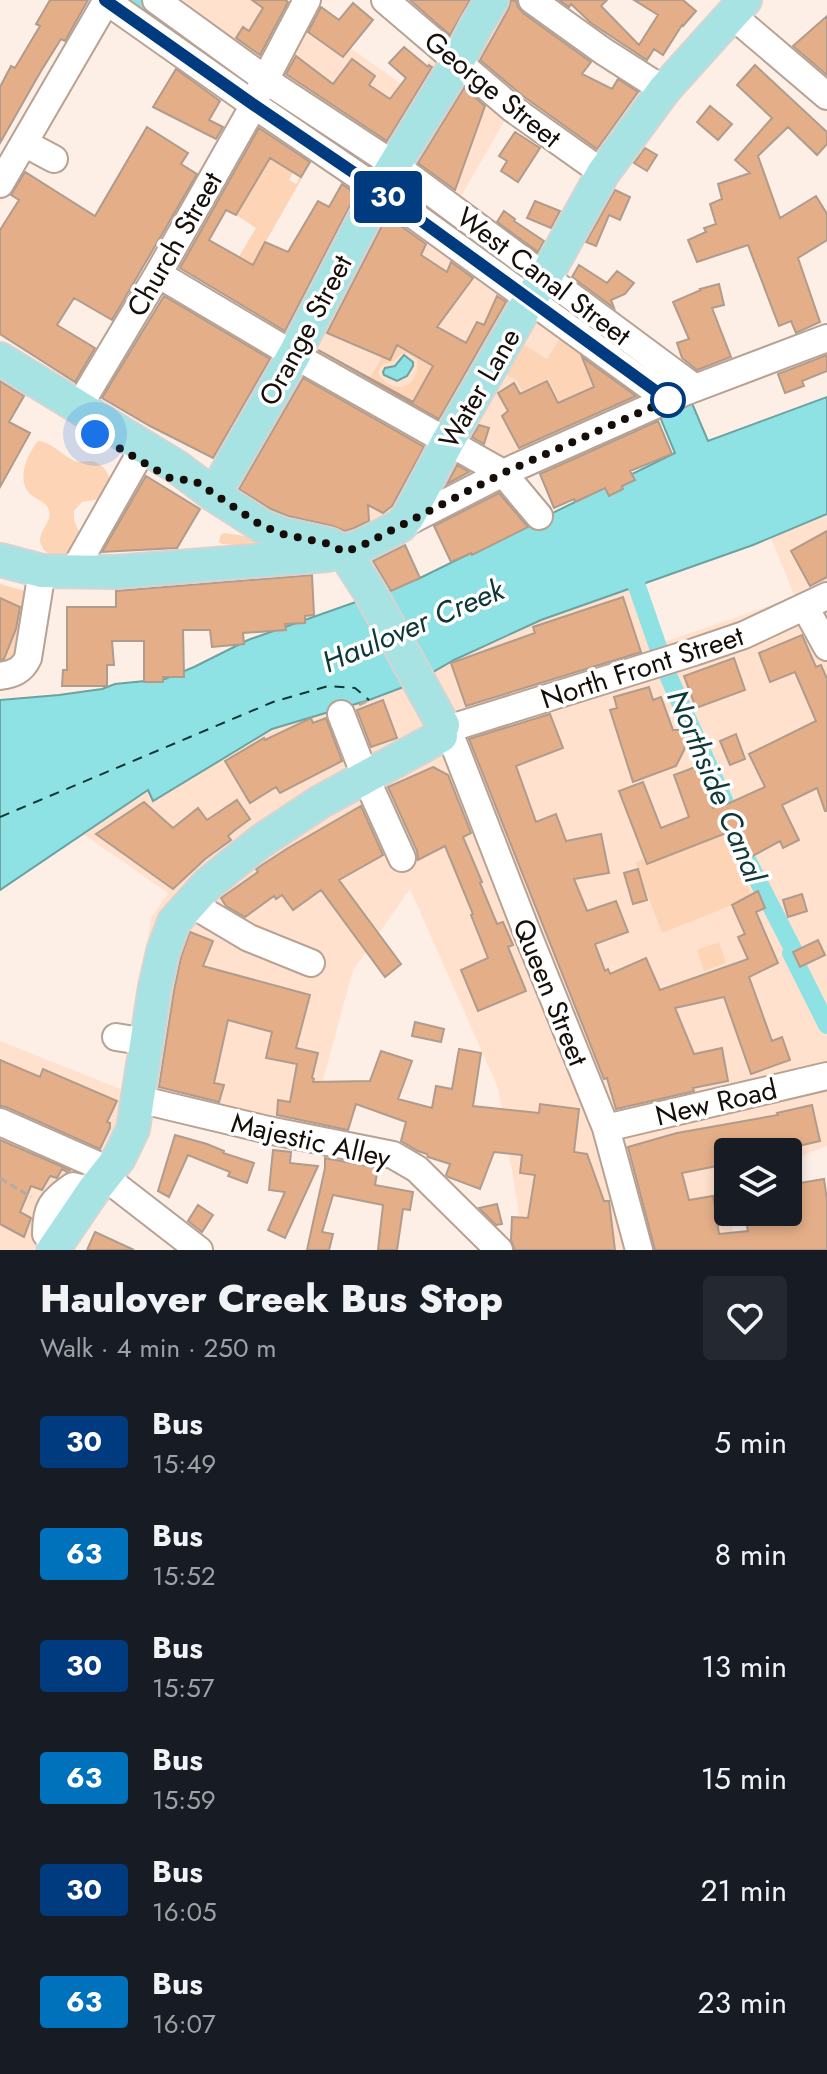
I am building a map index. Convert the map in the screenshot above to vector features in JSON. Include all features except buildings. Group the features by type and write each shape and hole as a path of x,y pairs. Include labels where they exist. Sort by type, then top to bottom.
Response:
{"main road":[{"name":"Orange Street","path":"204,488 294,355 387,176 492,0"},
{"name":"Water Lane","path":"400,526 411,512 448,441 603,173 664,90 739,8"},
{"path":"0,359 177,467 262,526 329,544 344,552"},
{"path":"0,560 58,571 115,572 328,555 361,546 400,526"},
{"name":"Queen Street","path":"344,552 371,594 447,731"},
{"name":"North Front Street","path":"55,1247 98,1183 119,1158 133,1129 138,1099 131,1040 174,922 208,884 260,842 320,802 447,731"}],"street":[{"path":"0,184 106,0 259,92 387,176 681,394"},
{"path":"156,0 259,92"},
{"name":"Church Street","path":"79,406 158,274 307,0"},
{"name":"George Street","path":"385,0 533,124 603,173"},
{"path":"532,0 664,90"},
{"path":"739,8 827,96"},
{"path":"24,143 54,159"},
{"path":"158,274 503,473 539,516"},
{"path":"400,526 503,473 681,394 827,338"},
{"path":"44,386 52,409 170,478 204,488"},
{"path":"0,676 24,666 58,571 137,459"},
{"path":"816,602 827,647"},
{"name":"North Front Street","path":"447,731 664,663 744,635 816,602"},
{"path":"341,714 402,858"},
{"name":"Queen Street","path":"447,731 606,1128 639,1250"},
{"path":"190,903 249,938 311,963"},
{"name":"New Road","path":"606,1128 827,1076"},
{"name":"Majestic Alley","path":"138,1099 393,1155 417,1169 499,1250"},
{"path":"0,1122 95,1164 98,1183 199,1250"}],"path":[{"path":"0,1178 37,1200"}],"shaded area":[{"path":"183,0 284,0 405,87 444,46 427,32 456,0 574,0 460,198 263,61"},
{"path":"281,139 289,143 278,163 293,172 289,180 296,184 302,178 249,271 231,270 256,228 236,215"},
{"path":"385,209 520,300 396,517 346,534 262,512 228,491"},
{"path":"531,313 562,335 548,360 515,339"},
{"path":"562,335 576,346 593,386 559,401 548,379 522,391 517,381 499,371 515,339 547,359"},
{"path":"397,345 433,366 413,402 370,378 382,357 390,360","holes":["407,353 417,360 414,379 402,386 388,384 378,371 383,364"]},
{"path":"576,346 644,397 434,497 499,371 517,381 548,379 560,401"},
{"path":"38,441 76,461 99,464 110,480 108,489 100,499 82,502 74,511 81,537 71,555 51,556 40,543 49,510 30,494 23,475 30,453"},
{"path":"827,514 827,1146 802,1156 802,1138 714,1138 714,1226 732,1226 737,1250 525,1250 498,1088 410,889 353,970 308,1135 124,1091 115,1126 97,1159 53,1213 33,1250 0,1250 0,1041 123,1090 152,917 168,893 83,834 148,789 153,800 272,729 414,683 454,660 541,620 641,585 661,643 795,597 771,538"},
{"path":"221,534 271,540 270,548 222,544 219,542"},
{"path":"0,584 29,592 16,658 0,665"},
{"path":"725,827 752,897 662,933 635,862"},
{"path":"719,942 726,963 704,971 697,950"}],"water":[{"name":"Haulover Creek","path":"139,0 151,0 691,401 708,441 827,397 827,514 753,545 541,620 454,660 414,683 272,729 153,801 148,790 0,890 0,700 59,695 102,689 115,684 165,679 248,640 420,578 675,453 660,417 666,387"},
{"path":"404,355 413,362 407,376 397,381 384,375 385,368 395,366"}],"waterway":[{"path":"133,0 170,25"},
{"name":"Northside Canal","path":"630,566 667,673 739,834 736,838 793,949 791,953 827,1025"}],"ferry route":[{"path":"0,817 273,702 328,686 355,688 369,700"}],"bus line":[{"name":"30","path":"105,0 372,185 668,400"}],"route":[{"path":"95,434 170,478 195,481 262,526 329,544 344,552 503,473 668,400"}]}
